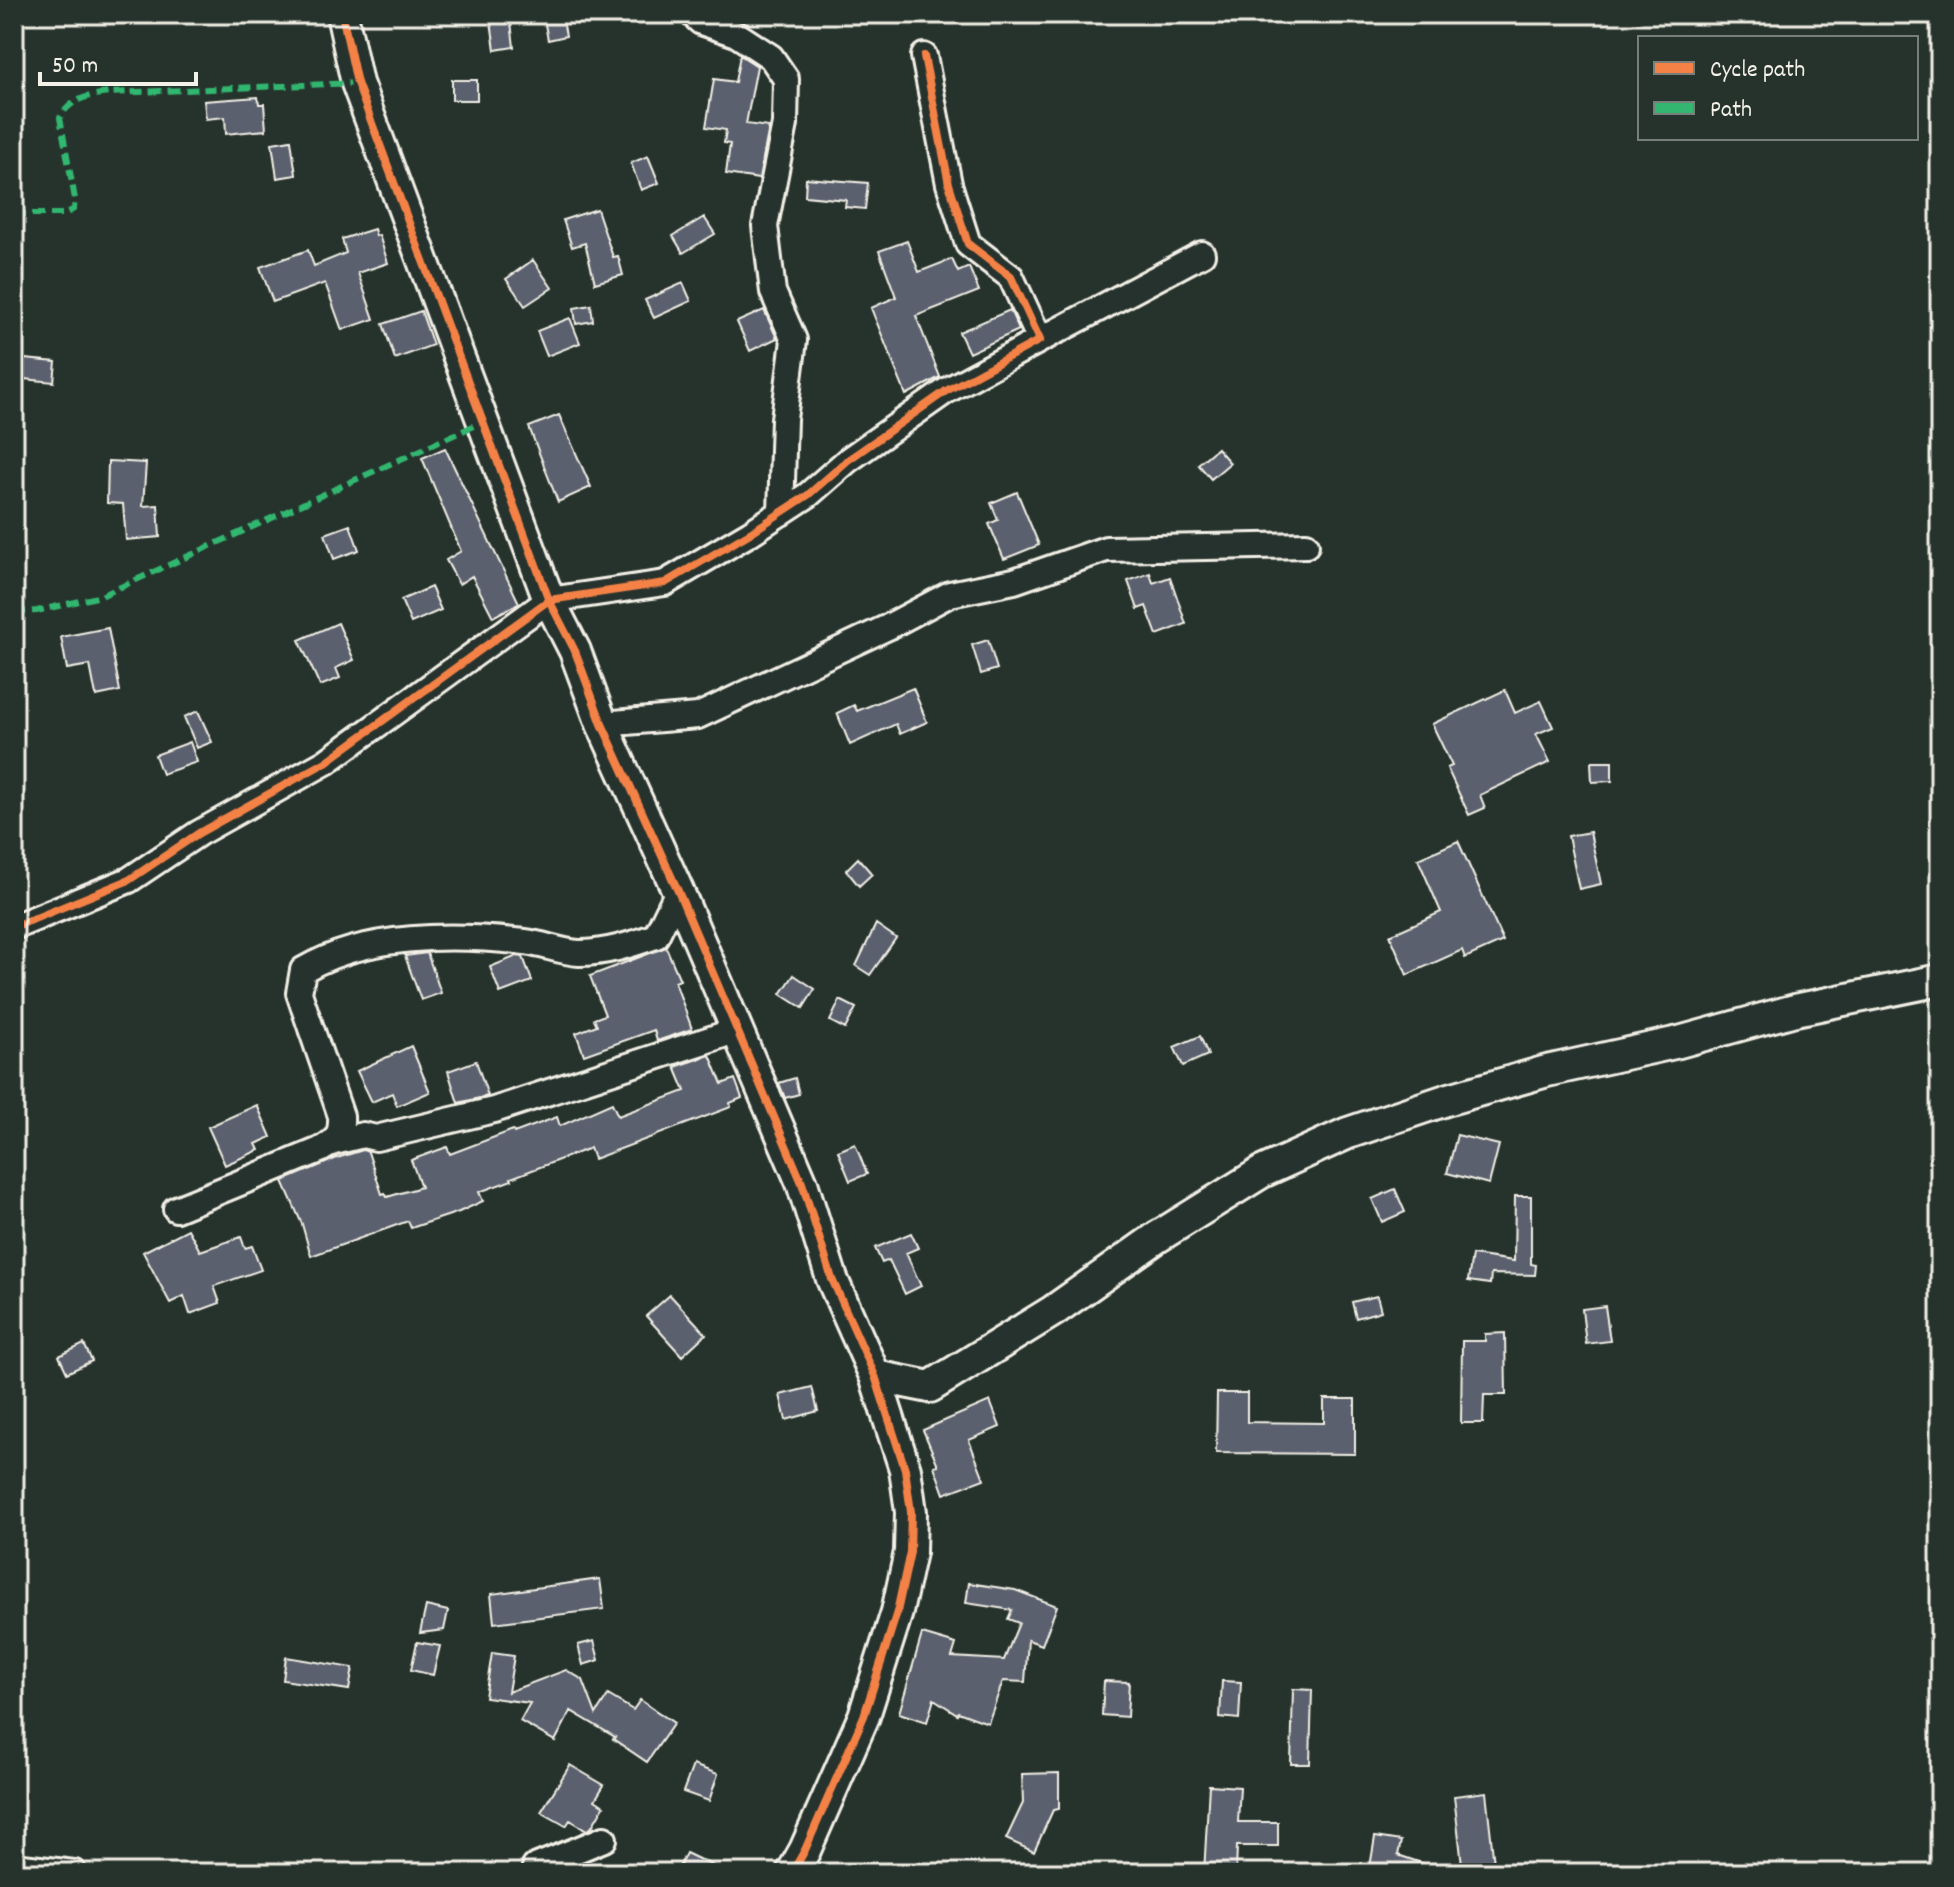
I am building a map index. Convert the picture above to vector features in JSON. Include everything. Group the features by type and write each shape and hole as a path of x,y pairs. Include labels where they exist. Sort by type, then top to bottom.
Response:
{"street":[{"path":"342,14 357,83 549,600 575,651 602,724 678,891 802,1183 832,1279 875,1376 905,1469 911,1512 910,1552 897,1612 864,1716 792,1873"},
{"path":"692,14 701,22 736,34 771,57 786,79 785,124 765,226 773,292 794,340 784,419 781,513"},
{"path":"924,56 949,184 968,244 1011,277 1040,340"},
{"path":"14,927 129,880 199,833 326,762 549,600 665,583 808,495 858,453 946,391 1202,254"},
{"path":"602,724 698,716 874,634 950,594 1014,581 1106,549 1306,545"},
{"path":"334,1142 341,1132 341,1116 299,993 303,970 326,956 372,943 433,938 525,942 577,953 617,949 656,936 678,891"},
{"path":"875,1376 930,1387 1053,1311 1156,1238 1262,1172 1348,1133 1547,1071 1679,1042 1795,1010 1940,980"},
{"path":"176,1209 334,1142 363,1135 376,1138 494,1110 735,1031"},
{"path":"534,1873 535,1867 604,1839"},
{"path":"14,1866 74,1873"}],"building":[{"path":"490,14 510,14 514,47 495,50"},
{"path":"543,14 562,14 566,36 548,40"},
{"path":"740,55 757,66 746,124 769,127 759,179 726,174 730,144 724,143 726,130 706,127 714,79 735,82"},
{"path":"452,80 477,80 477,100 452,100"},
{"path":"258,97 259,104 264,104 266,130 226,134 225,117 206,119 204,101"},
{"path":"291,140 296,175 277,178 272,143"},
{"path":"648,156 659,183 641,190 631,163"},
{"path":"806,178 868,183 865,209 845,207 846,200 805,196"},
{"path":"597,209 613,257 618,256 623,275 595,283 585,243 572,247 563,220"},
{"path":"704,217 715,234 683,253 673,236"},
{"path":"374,229 388,263 358,273 374,319 342,330 325,283 273,302 260,267 308,250 314,266 346,253 342,239"},
{"path":"907,241 919,272 952,259 958,272 969,267 979,291 916,316 940,377 906,395 871,308 896,297 879,251"},
{"path":"533,260 552,288 525,306 506,279"},
{"path":"683,283 691,301 654,318 645,300"},
{"path":"591,305 593,321 576,324 574,308"},
{"path":"764,310 777,338 750,351 737,322"},
{"path":"1010,310 1019,330 969,353 959,332"},
{"path":"421,311 433,345 395,359 383,324"},
{"path":"570,318 580,343 547,356 537,331"},
{"path":"14,358 56,362 54,382 14,378"},
{"path":"559,415 591,487 558,502 529,427"},
{"path":"445,448 519,603 493,617 472,576 459,584 446,560 461,551 422,458"},
{"path":"1217,448 1230,463 1211,479 1198,464"},
{"path":"108,461 146,463 143,506 158,505 160,537 126,540 123,504 107,503"},
{"path":"1017,492 1039,545 1004,559 989,524 998,520 991,503"},
{"path":"350,525 359,550 334,559 325,534"},
{"path":"1150,573 1153,583 1170,577 1186,624 1157,635 1146,606 1138,609 1128,581"},
{"path":"431,587 441,610 411,623 401,600"},
{"path":"338,623 354,660 336,668 340,678 320,686 299,640"},
{"path":"108,628 120,691 96,696 90,665 67,669 61,637"},
{"path":"988,640 997,669 981,674 972,645"},
{"path":"913,688 927,722 900,734 896,724 850,745 837,713 854,705 857,711"},
{"path":"1505,690 1515,713 1541,701 1553,727 1536,734 1550,762 1480,795 1485,808 1469,815 1447,768 1452,766 1432,724"},
{"path":"198,711 212,742 197,748 184,717"},
{"path":"190,742 197,762 162,774 155,755"},
{"path":"1591,762 1612,762 1612,781 1592,782"},
{"path":"1590,832 1601,884 1579,889 1568,836"},
{"path":"1458,841 1503,941 1465,958 1462,950 1407,975 1390,935 1441,912 1418,859"},
{"path":"858,858 872,874 859,886 846,870"},
{"path":"876,924 896,938 870,975 856,966"},
{"path":"666,947 680,980 675,982 692,1029 657,1041 654,1030 584,1055 576,1033 597,1025 594,1019 605,1015 590,976"},
{"path":"427,953 441,993 421,1000 405,956"},
{"path":"517,956 523,957 532,981 500,993 490,967"},
{"path":"794,975 815,989 803,1008 781,994"},
{"path":"840,1000 856,1008 845,1029 830,1021"},
{"path":"1200,1036 1208,1055 1183,1066 1174,1047"},
{"path":"411,1046 430,1092 397,1106 392,1093 372,1102 357,1071"},
{"path":"710,1055 722,1084 735,1079 742,1098 730,1103 731,1107 594,1159 590,1148 479,1192 483,1201 459,1212 411,1228 408,1221 311,1256 302,1224 283,1181 363,1150 368,1152 382,1194 385,1193 387,1197 421,1187 411,1160 447,1147 450,1154 557,1117 560,1126 612,1103 618,1116 685,1091 675,1067"},
{"path":"476,1061 488,1096 458,1103 448,1071"},
{"path":"795,1078 799,1094 785,1098 779,1083"},
{"path":"257,1105 271,1137 256,1144 259,1150 225,1165 208,1127"},
{"path":"1457,1135 1499,1145 1489,1184 1447,1173"},
{"path":"855,1144 867,1174 850,1181 838,1151"},
{"path":"1395,1189 1405,1212 1382,1222 1372,1199"},
{"path":"1515,1196 1531,1196 1531,1264 1536,1265 1535,1275 1491,1274 1490,1284 1468,1281 1472,1255 1514,1261"},
{"path":"188,1229 200,1251 241,1237 245,1248 252,1246 261,1270 214,1286 220,1303 190,1314 184,1296 170,1303 143,1252"},
{"path":"911,1233 918,1248 906,1253 921,1286 905,1294 889,1260 882,1263 875,1248"},
{"path":"670,1295 706,1334 682,1356 646,1316"},
{"path":"1377,1296 1381,1311 1356,1318 1352,1302"},
{"path":"1605,1306 1610,1341 1586,1344 1582,1309"},
{"path":"1505,1333 1506,1395 1484,1395 1483,1423 1461,1423 1462,1341 1485,1341 1485,1334"},
{"path":"84,1344 92,1361 67,1373 59,1356"},
{"path":"812,1387 818,1411 786,1420 780,1395"},
{"path":"1217,1393 1247,1393 1247,1422 1324,1423 1324,1399 1355,1399 1355,1454 1216,1453"},
{"path":"990,1401 1000,1427 969,1440 984,1479 944,1494 934,1466 938,1465 923,1430"},
{"path":"600,1579 604,1609 494,1623 491,1594"},
{"path":"969,1583 1015,1590 1057,1606 1042,1645 1028,1640 1025,1682 1003,1681 988,1723 957,1714 934,1699 927,1722 899,1713 922,1634 956,1644 952,1657 1004,1660 1019,1623 1008,1619 1012,1610 966,1603"},
{"path":"426,1606 448,1611 444,1630 420,1633"},
{"path":"594,1641 599,1660 583,1665 578,1645"},
{"path":"417,1642 440,1646 433,1675 411,1670"},
{"path":"492,1653 514,1656 508,1692 566,1670 583,1680 596,1714 608,1695 633,1710 640,1700 674,1723 647,1762 613,1739 615,1737 571,1711 555,1741 520,1721 530,1703 485,1697"},
{"path":"286,1657 353,1668 349,1690 283,1680"},
{"path":"1104,1681 1129,1682 1127,1717 1102,1715"},
{"path":"1222,1681 1241,1682 1239,1719 1220,1717"},
{"path":"1293,1689 1312,1690 1310,1764 1291,1764"},
{"path":"570,1765 604,1785 595,1800 604,1806 587,1830 570,1820 566,1826 541,1812"},
{"path":"693,1765 718,1774 709,1801 683,1792"},
{"path":"1059,1773 1059,1809 1053,1810 1034,1852 1006,1839 1023,1803 1022,1774"},
{"path":"1209,1785 1240,1787 1238,1822 1278,1822 1278,1846 1237,1846 1236,1873 1204,1873"},
{"path":"1486,1792 1495,1873 1463,1873 1454,1796"},
{"path":"1375,1837 1401,1841 1398,1855 1442,1870 1442,1873 1369,1873"},
{"path":"686,1853 728,1873 676,1873"}],"marked path":[{"path":"14,214 65,214 74,209 75,199 60,118 69,106 81,99 110,93 357,83"},
{"path":"14,612 37,611 101,596 482,422"}],"cycle path":[{"path":"342,14 357,83 549,600 575,651 602,724 678,891 802,1183 832,1279 875,1376 905,1469 911,1512 910,1552 897,1612 864,1716 792,1873"},
{"path":"14,927 129,880 199,833 326,762 549,600 665,583 808,495 848,460 946,391 1040,340 1011,277 968,244 949,184 924,56"}]}
